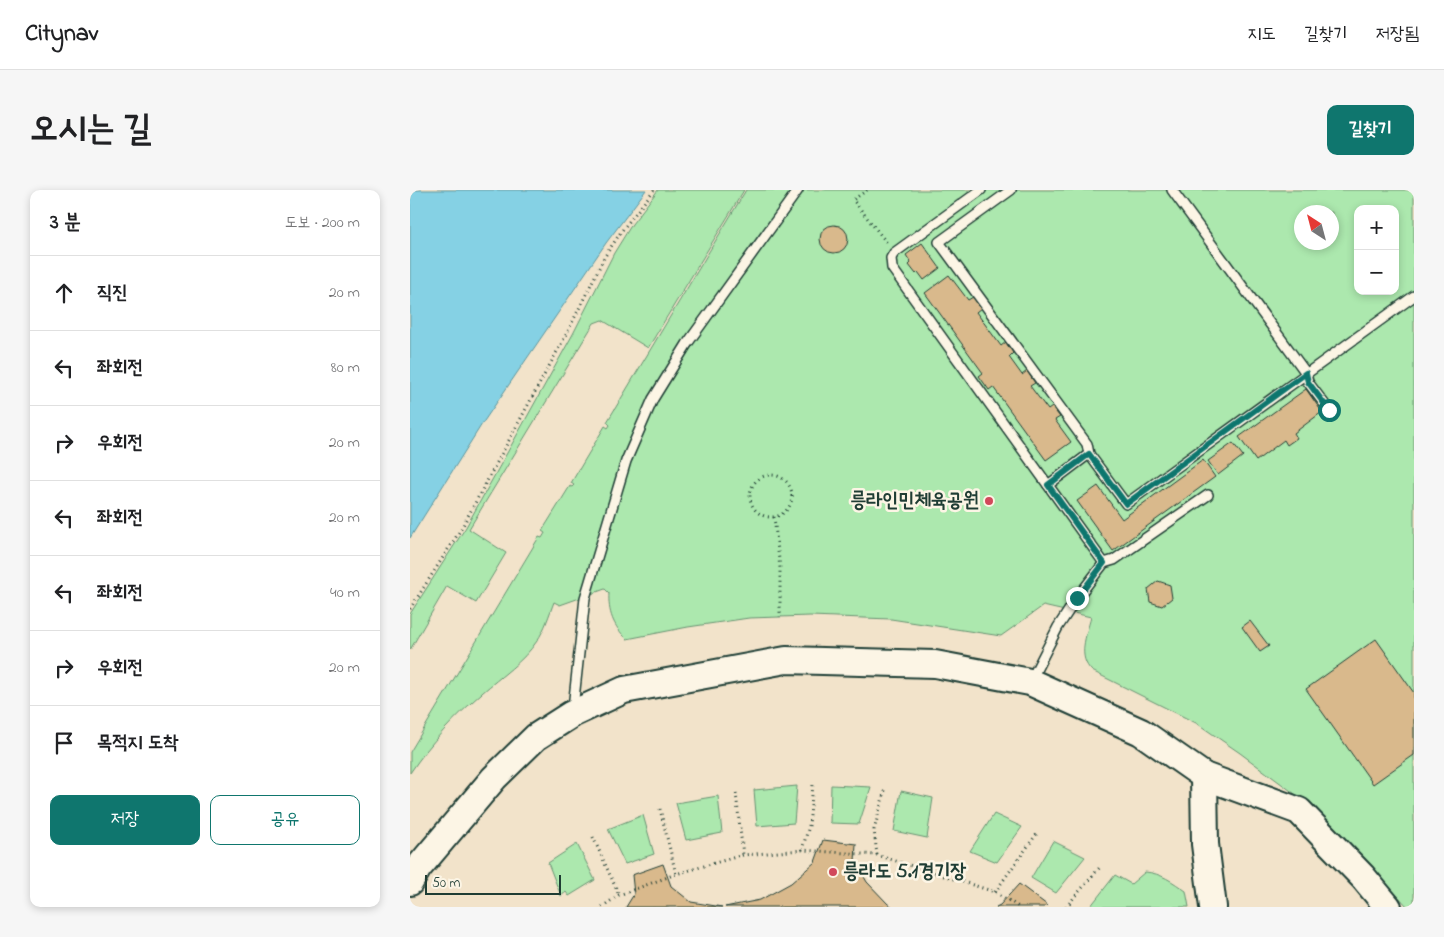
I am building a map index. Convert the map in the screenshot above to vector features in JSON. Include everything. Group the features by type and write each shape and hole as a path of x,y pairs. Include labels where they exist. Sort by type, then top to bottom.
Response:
{"street":[{"path":"410,882 418,868 494,778 536,737 572,714 624,690 786,660 935,664 1030,682 1140,732 1204,776 1299,811 1363,877 1388,907"},
{"path":"1204,776 1205,844 1211,898"}],"lane":[{"path":"572,714 585,598 626,461 653,399 687,344 798,190"},
{"path":"981,190 894,253 891,258 892,268 1104,563"},
{"path":"1011,190 940,242 1087,444 1089,454 1126,504 1414,296"},
{"path":"1172,190 1306,373 1308,382 1329,410"},
{"path":"1048,485 1089,454"},
{"path":"1030,682 1058,627 1104,563 1114,560 1208,495"}],"path":[{"path":"410,609 461,529 567,333 605,256 623,229 654,190"},
{"path":"867,190 853,200 894,253"},
{"path":"769,475 783,478 792,490 793,497 787,511 774,517 766,517 760,514 754,509 751,502 752,488 762,477 769,475"},
{"path":"774,517 780,568 780,616"},
{"path":"802,850 808,826 813,785"},
{"path":"877,856 874,830 885,790"},
{"path":"736,793 743,856"},
{"path":"660,809 676,874"},
{"path":"995,892 1038,832"},
{"path":"593,837 619,895"},
{"path":"602,907 619,895 676,874 743,856 802,850 877,856 995,892 1019,907"},
{"path":"1066,907 1101,866"}],"green space":[{"path":"658,190 744,190 648,348 602,320 594,323 469,529 506,553 476,603 447,586 410,650 410,614 466,527 573,334 614,253 632,224"},
{"name":"릉라인민체육공원","path":"746,190 1414,190 1414,907 1408,907 1322,814 1240,753 1198,724 1092,671 1087,665 1084,653 1085,639 1091,617 1043,606 1001,636 891,619 810,616 749,618 627,639 618,629 612,618 609,606 609,593 605,589 560,605 554,602 547,622 531,649 453,721 434,741 410,773 410,752 539,537 542,538 545,533 542,531 570,486 574,485 571,483 605,426 608,428 610,425 607,422"},
{"path":"831,785 871,787 859,824 830,823"},
{"path":"797,786 794,823 757,826 754,790"},
{"path":"901,791 933,798 927,838 894,831"},
{"path":"718,796 722,833 686,840 676,803"},
{"path":"994,814 1022,827 997,862 970,851"},
{"path":"643,815 654,854 625,864 608,829"},
{"path":"1053,841 1085,857 1056,893 1031,878"},
{"path":"577,844 595,880 569,896 566,892 561,896 548,863"},
{"path":"1145,872 1162,876 1186,891 1189,907 1090,907 1115,875 1131,884"}],"water":[{"path":"410,190 646,190 606,243 482,424 410,538"}],"building":[{"path":"834,225 844,229 848,239 844,249 834,253 824,249 820,239 824,229"},
{"path":"922,243 940,268 924,280 909,265 911,263 906,255"},
{"path":"949,275 968,300 973,297 981,308 976,312 1001,346 1006,342 1013,353 1009,357 1022,375 1027,371 1035,383 1030,386 1048,410 1052,407 1060,417 1055,420 1071,442 1046,460 993,387 989,390 979,376 983,373 925,293"},
{"path":"1306,389 1322,412 1294,433 1297,438 1287,445 1284,440 1256,461 1239,437"},
{"path":"1233,443 1243,456 1218,475 1208,461"},
{"path":"1203,460 1215,477 1113,551 1077,501 1098,486 1122,519"},
{"path":"1158,581 1170,585 1172,598 1162,606 1150,602 1148,589"},
{"path":"1250,621 1269,646 1260,652 1242,627"},
{"path":"1376,639 1414,693 1414,755 1373,784 1306,689"},
{"name":"릉라도 5.1경기장","path":"823,840 856,844 855,861 867,882 893,907 725,907 760,900 791,883 815,862"},
{"path":"663,864 671,886 691,902 722,907 626,907 634,894 632,875"},
{"name":"릉라도 5.1경기장","path":"1019,884 1047,905 1045,907 996,907"}],"place":[{"name":"릉라인민체육공원","path":"989,501"},
{"name":"릉라도 5.1경기장","path":"833,872"}],"route":[{"path":"1077,598 1104,563 1048,485 1089,454 1126,504 1306,373 1308,382 1329,410"}]}
